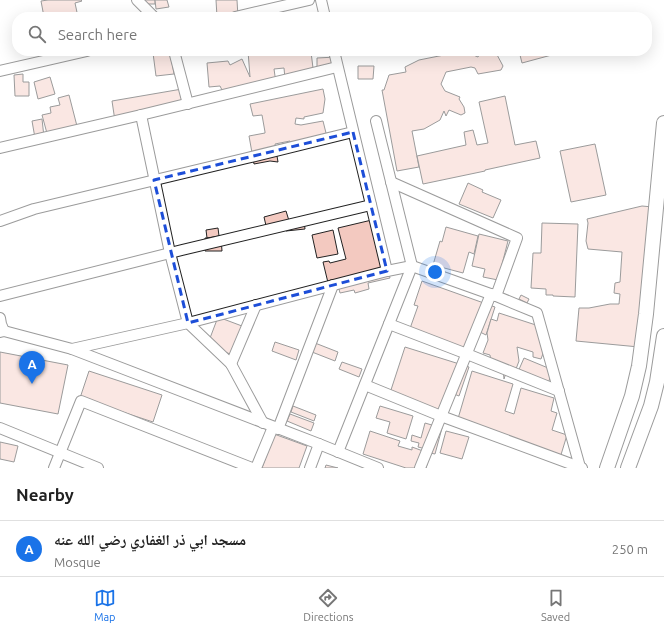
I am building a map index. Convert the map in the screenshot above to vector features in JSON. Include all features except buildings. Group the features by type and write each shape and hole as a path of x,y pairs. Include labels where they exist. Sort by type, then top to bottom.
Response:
{"main road":[{"path":"607,468 632,396 639,366 646,314 664,123"},
{"path":"628,468 651,406 657,382 664,336"}],"street":[{"path":"137,0 149,12"},
{"path":"257,12 309,0"},
{"path":"322,0 325,12"},
{"path":"0,71 65,56"},
{"path":"175,56 188,104"},
{"path":"335,56 387,271"},
{"path":"0,148 337,67"},
{"path":"141,115 170,253 188,323 231,364 263,423"},
{"path":"338,452 412,266 376,121"},
{"path":"0,220 34,209 353,132"},
{"path":"391,182 517,238 420,468"},
{"path":"0,296 371,204"},
{"path":"72,349 188,323 387,271 412,266 493,295 537,313 581,468"},
{"path":"256,468 276,428 333,285"},
{"path":"231,364 256,305"},
{"path":"0,318 2,331 72,349 319,444 363,465 378,468"},
{"path":"389,324 559,391"},
{"path":"365,385 441,416 581,468"},
{"path":"54,468 81,401 252,468"},
{"path":"0,428 98,468"},
{"path":"310,468 319,444"}],"highlighted area":[{"path":"353,132 387,271 188,323 154,180"}],"place":[{"name":"مسجد ابي ذر الغفاري رضي الله عنه","path":"32,384"}]}
